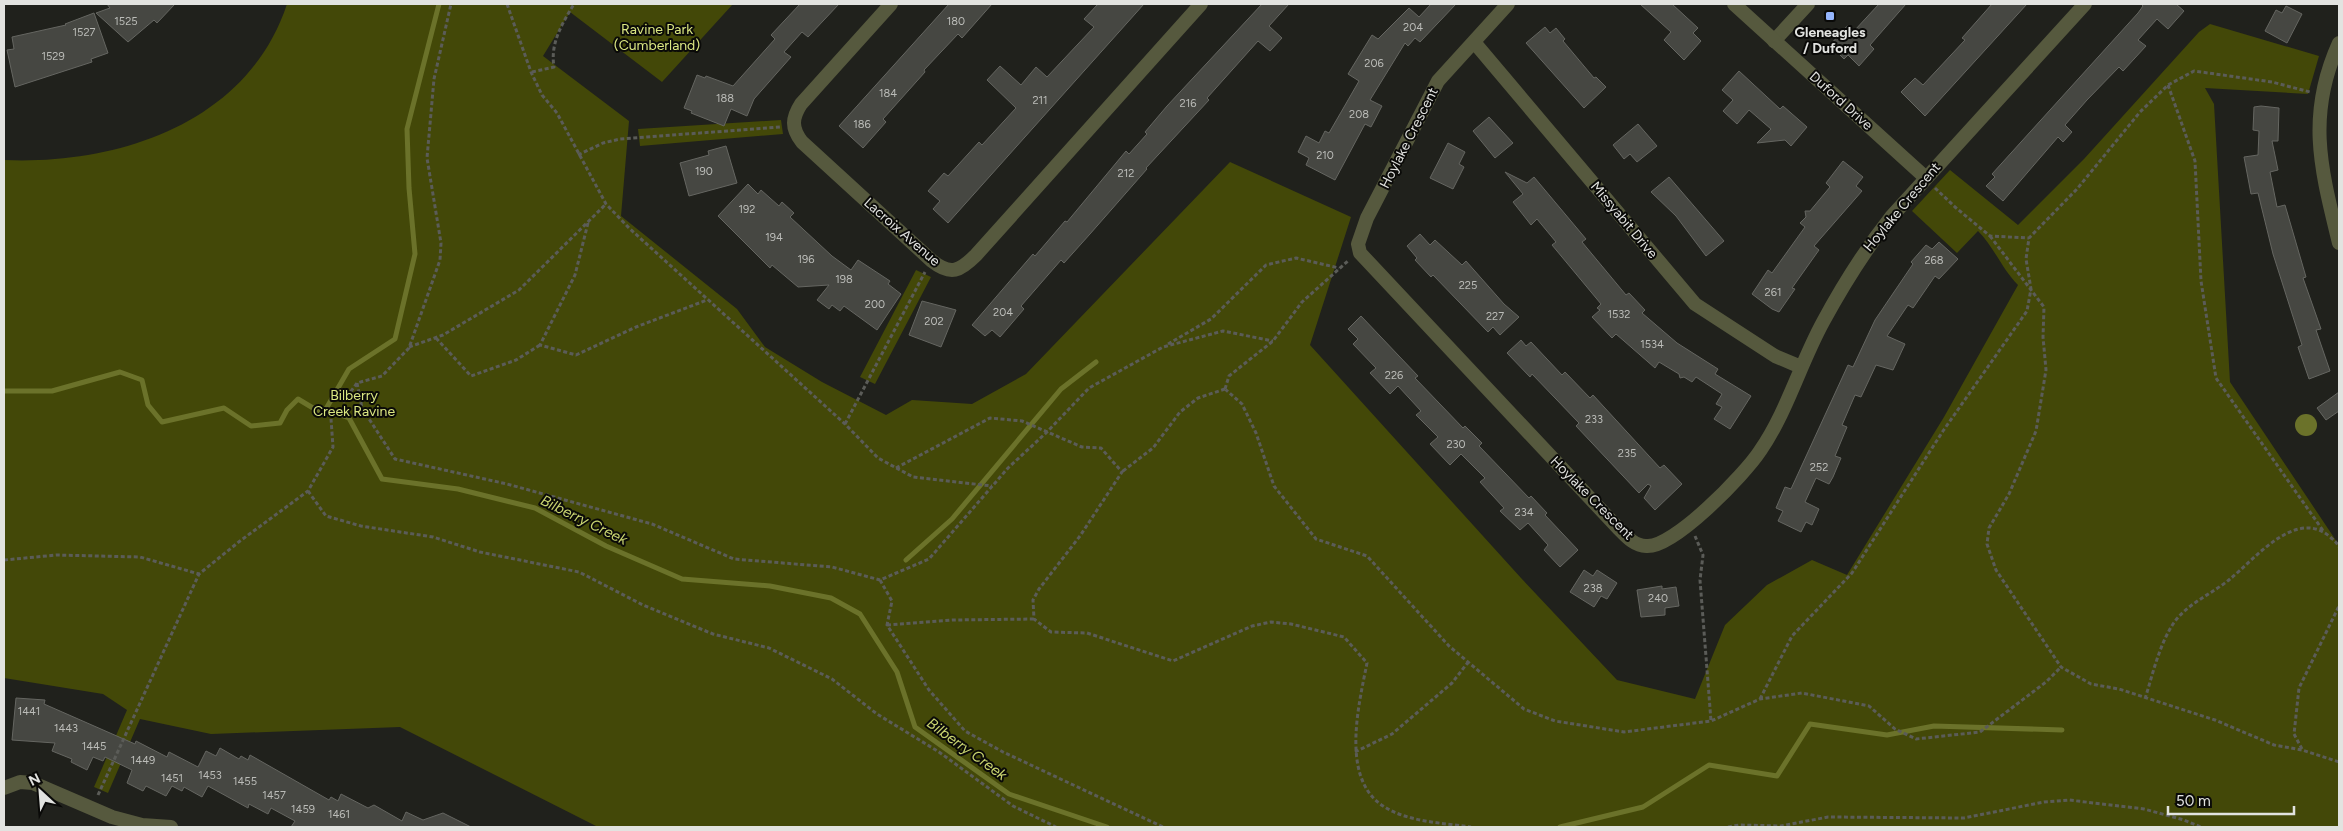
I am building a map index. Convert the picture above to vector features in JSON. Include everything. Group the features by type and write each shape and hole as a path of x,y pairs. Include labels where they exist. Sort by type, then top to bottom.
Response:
{"street":[{"path":"793,126 794,114 801,104 891,4"},
{"name":"Lacroix Avenue","path":"793,126 802,142 932,261 939,267 958,270 965,266 1202,4"},
{"name":"Hoylake Crescent","path":"1508,4 1438,81 1367,218 1358,244 1360,253 1630,540 1644,547 1664,542 1692,522 1728,489 1760,452 1782,411 1819,329 1862,254 1891,217 2084,4"},
{"name":"Duford Drive","path":"1734,4 1926,178"},
{"path":"1774,41 1808,4"},
{"name":"Missyabit Drive","path":"1474,42 1696,304 1775,356 1801,367"},
{"path":"2339,43 2332,58 2322,95 2318,134 2320,158 2339,243"},
{"path":"4,788 20,782 32,782 91,809 142,826 171,827"}],"path":[{"path":"343,402 357,383 382,376 409,348 440,260 441,243 427,158 434,79 451,4"},
{"path":"507,4 531,72 542,95 557,112 578,156 606,204 708,300 845,424 878,458 913,477 992,486"},
{"path":"531,72 554,68 552,54 554,42 574,4"},
{"path":"1760,699 1792,636 1852,573 1943,431 2027,311 2031,289 2026,259 2029,238 2077,189 2140,112 2168,86 2194,71 2272,82 2322,95"},
{"path":"2168,86 2195,161 2201,281 2216,378 2324,532 2339,547"},
{"path":"578,156 603,143 620,139 793,126"},
{"path":"1926,178 1955,207 1990,236 2044,307 2043,337 2046,370 2042,405 2036,431 2009,494 1989,528 1987,544 1996,570 2061,667 2092,684 2120,689 2145,699 2215,720 2274,745 2302,750 2339,762"},
{"path":"409,348 436,338 519,290 606,204"},
{"path":"436,338 471,376 516,360 540,344 576,275 588,223"},
{"path":"1990,236 2029,238"},
{"path":"1225,389 1228,376 1273,341 1302,302 1339,268 1360,253"},
{"path":"357,383 362,408 395,459 507,484 652,524 734,559 832,566 880,580 929,559 1008,468 1047,432 1089,388 1211,319 1266,265 1296,258 1339,268"},
{"path":"845,424 932,261"},
{"path":"540,344 576,355 636,326 708,300"},
{"path":"1163,347 1223,331 1273,341"},
{"path":"1225,389 1242,404 1256,433 1274,486 1316,539 1368,556 1449,646 1524,709 1555,721 1624,732 1711,721 1760,699 1802,693 1869,706 1895,729 1916,739 1980,732 2046,682 2061,667"},
{"path":"1034,619 1033,600 1039,589 1080,536 1122,472 1154,448 1180,412 1198,398 1225,389"},
{"path":"896,468 990,418 1022,421 1089,449 1101,448 1122,472"},
{"path":"91,809 155,674 199,574 240,541 308,492 333,447 331,419"},
{"path":"308,492 326,516 361,526 433,537 480,552 579,572 643,605 713,634 770,648 832,679 878,714 939,752 1013,806 1056,827"},
{"path":"1692,522 1704,555 1700,580 1711,721"},
{"path":"2145,699 2161,648 2174,622 2197,601 2229,580 2271,542 2289,532 2312,528 2324,532"},
{"path":"4,560 57,555 140,557 199,574"},
{"path":"880,580 892,601 886,625 929,690 965,731 1003,752 1163,827"},
{"path":"2302,750 2294,734 2299,688 2339,606"},
{"path":"886,625 953,620 1034,619 1051,632 1087,633 1173,661 1252,626 1271,622 1291,624 1344,637 1368,663 1360,698 1355,752 1363,785 1382,806 1409,818 1471,827"},
{"path":"1355,752 1392,734 1452,683 1469,662"},
{"path":"1728,827 1739,825 1781,826 1828,817 1964,818 2044,802 2069,800 2144,809 2184,820 2201,827"}],"green space":[{"name":"Bilberry Creek Ravine","path":"287,4 733,4 662,82 570,12 543,56 629,121 621,216 737,309 765,347 822,382 886,415 912,400 972,404 1026,374 1230,162 1351,217 1310,345 1521,578 1617,680 1695,699 1725,625 1767,585 1812,560 1847,575 1944,417 2018,285 1978,231 1957,253 1912,211 1950,170 2018,225 2084,159 2199,32 2210,24 2319,56 2308,94 2205,88 2214,104 2230,382 2339,545 2339,827 598,827 400,727 211,734 140,719 108,793 94,787 127,710 103,694 4,678 4,160 47,160 91,154 133,144 174,128 210,107 242,79 268,45"},
{"path":"781,120 783,134 640,146 638,129"},
{"path":"916,270 931,277 875,384 860,377"}],"shaded area":[{"path":"2306,414 2314,417 2317,425 2314,433 2306,436 2298,433 2295,425 2298,417"}],"building":[{"path":"107,4 175,4 157,23 154,20 128,42 96,13 110,8"},
{"path":"800,4 839,4 808,37 802,32 784,52 791,57 754,99 747,116 731,109 724,126 691,113 692,111 684,108 697,75 705,78 706,76 733,86 775,39 771,35"},
{"path":"949,4 992,4 962,38 958,34 924,70 925,72 883,119 886,122 863,148 839,126"},
{"path":"1098,4 1144,4 948,223 933,209 940,201 928,191 944,173 948,176 979,142 982,145 1016,108 987,80 1000,66 1021,85 1036,67 1047,77 1094,27 1084,19"},
{"path":"1262,4 1289,4 1269,26 1282,38 1270,51 1258,41 1207,98 1209,100 1146,168 1064,263 1061,260 1021,306 1024,309 1000,337 992,330 985,336 972,325 1033,254 1035,256 1065,221 1067,222 1126,151 1129,154 1147,134 1145,132 1167,106"},
{"path":"1431,4 1456,4 1420,42 1415,38 1408,46 1405,43 1370,100 1382,106 1371,127 1365,124 1335,180 1306,165 1309,158 1298,152 1306,136 1319,143 1325,131 1329,133 1359,81 1348,74 1372,35 1378,39 1409,8 1419,17"},
{"path":"1640,4 1672,4 1698,28 1693,33 1701,41 1684,60 1664,40 1671,32"},
{"path":"1879,4 1906,4 1870,45 1874,49 1859,66 1848,55 1844,59 1830,45 1848,25 1854,31"},
{"path":"1992,4 2027,4 1925,116 1901,92 1915,78 1923,85 1965,40 1962,38"},
{"path":"2141,4 2176,4 2184,11 2168,29 2157,19 2138,40 2146,46 2123,71 2119,67 2087,100 2065,125 2072,132 2063,142 2058,137 2003,201 1986,186 1995,177 1992,174 2138,13 2143,6"},
{"path":"2286,6 2302,14 2287,43 2265,31 2276,10 2282,13"},
{"path":"94,13 108,53 91,59 92,62 15,87 7,50 14,49 12,37 66,25"},
{"path":"1545,27 1550,33 1556,28 1565,39 1563,41 1594,78 1596,77 1606,87 1584,108 1526,43"},
{"path":"1739,71 1780,109 1783,106 1807,127 1791,146 1785,140 1757,143 1771,129 1749,110 1737,124 1723,111 1733,100 1722,90"},
{"path":"2254,107 2279,108 2278,141 2272,141 2278,170 2270,172 2277,207 2285,205 2306,277 2303,278 2321,329 2316,330 2330,371 2309,379 2298,347 2302,345 2273,254 2258,193 2251,194 2244,157 2258,155 2259,131 2253,130"},
{"path":"1489,117 1513,143 1495,158 1473,131"},
{"path":"1638,124 1657,146 1637,162 1630,154 1624,159 1613,145"},
{"path":"1448,143 1465,152 1459,164 1464,167 1453,189 1430,178"},
{"path":"726,146 737,183 689,196 680,163 709,155 708,151"},
{"path":"1843,161 1863,177 1856,186 1862,191 1814,246 1819,250 1792,288 1795,289 1779,312 1772,309 1752,294 1768,270 1772,273 1805,227 1800,223 1806,217 1805,211 1810,211 1830,187 1826,183"},
{"path":"1505,172 1527,183 1534,177 1586,239 1582,242 1626,295 1629,293 1645,310 1642,313 1677,343 1718,369 1715,374 1751,396 1730,429 1714,419 1722,407 1716,404 1722,394 1696,377 1692,382 1684,377 1680,378 1679,374 1659,362 1655,368 1616,334 1612,338 1592,317 1600,310 1597,308 1601,304 1552,245 1556,242 1537,219 1531,225 1513,202 1523,194"},
{"path":"1669,177 1724,241 1706,256 1676,216 1651,192"},
{"path":"748,184 758,194 761,190 779,206 782,202 794,213 790,217 832,256 851,270 858,260 890,281 888,284 901,294 877,330 844,306 840,311 832,305 829,309 817,300 829,285 798,287 772,265 770,268 718,216"},
{"path":"1420,234 1430,245 1435,240 1462,265 1466,261 1504,304 1519,317 1500,335 1493,327 1488,332 1433,275 1431,277 1415,260 1417,258 1407,246"},
{"path":"1939,242 1958,259 1939,279 1935,276 1913,308 1908,305 1887,336 1905,344 1893,370 1876,365 1861,397 1855,395 1842,425 1847,427 1835,456 1841,458 1833,477 1829,484 1816,478 1805,502 1819,509 1812,525 1806,522 1801,532 1778,521 1783,511 1776,508 1785,487 1791,489 1848,365 1853,367 1875,320 1913,264 1911,262 1926,245 1932,249"},
{"path":"922,301 956,310 941,347 909,335"},
{"path":"1361,316 1418,376 1415,378 1463,428 1465,426 1482,443 1479,446 1529,498 1531,496 1547,513 1545,515 1578,550 1560,567 1544,550 1548,545 1528,523 1520,530 1500,511 1504,508 1480,482 1485,478 1461,454 1450,465 1430,444 1438,437 1416,415 1421,411 1398,386 1390,394 1370,373 1376,368 1353,344 1358,339 1348,329"},
{"path":"1521,340 1526,346 1531,342 1562,375 1565,372 1590,398 1593,395 1660,468 1664,465 1682,484 1655,510 1644,498 1651,486 1648,484 1639,493 1576,426 1579,423 1532,374 1530,377 1507,353"},
{"path":"2339,392 2339,411 2326,420 2317,408"},
{"path":"1584,570 1593,576 1597,570 1617,583 1607,599 1601,596 1594,607 1570,592"},
{"path":"1662,586 1662,589 1676,587 1679,606 1665,608 1665,615 1641,617 1637,590"},
{"path":"16,698 45,700 44,704 135,744 136,741 167,757 169,752 198,767 206,751 216,756 220,748 239,759 241,756 248,760 250,755 329,800 331,797 338,801 341,794 368,808 374,805 402,821 406,812 423,820 443,813 471,827 291,827 295,821 271,808 268,814 249,804 248,808 208,786 202,797 184,787 182,791 172,786 166,796 146,786 143,791 127,783 132,770 105,757 103,761 93,757 87,770 71,762 72,759 52,751 55,743 12,740"}],"waterway":[{"path":"323,414 349,369 395,339 415,254 409,188 407,129 439,4"},
{"path":"906,560 952,519 1061,389 1096,362"},
{"name":"Bilberry Creek","path":"4,391 52,391 120,372 142,380 148,405 162,422 224,408 251,426 280,423 287,410 298,399 323,414 335,413 349,418 382,479 458,489 535,508 606,546 682,579 770,586 831,598 860,614 897,672 915,727 1009,794 1107,827"},
{"path":"1560,827 1643,807 1709,765 1777,776 1810,724 1887,735 1934,726 2062,730"}],"place":[{"name":"Gleneagles / Duford","path":"1830,16"}],"park label":[{"name":"Ravine Park (Cumberland)","path":"657,38"}]}
